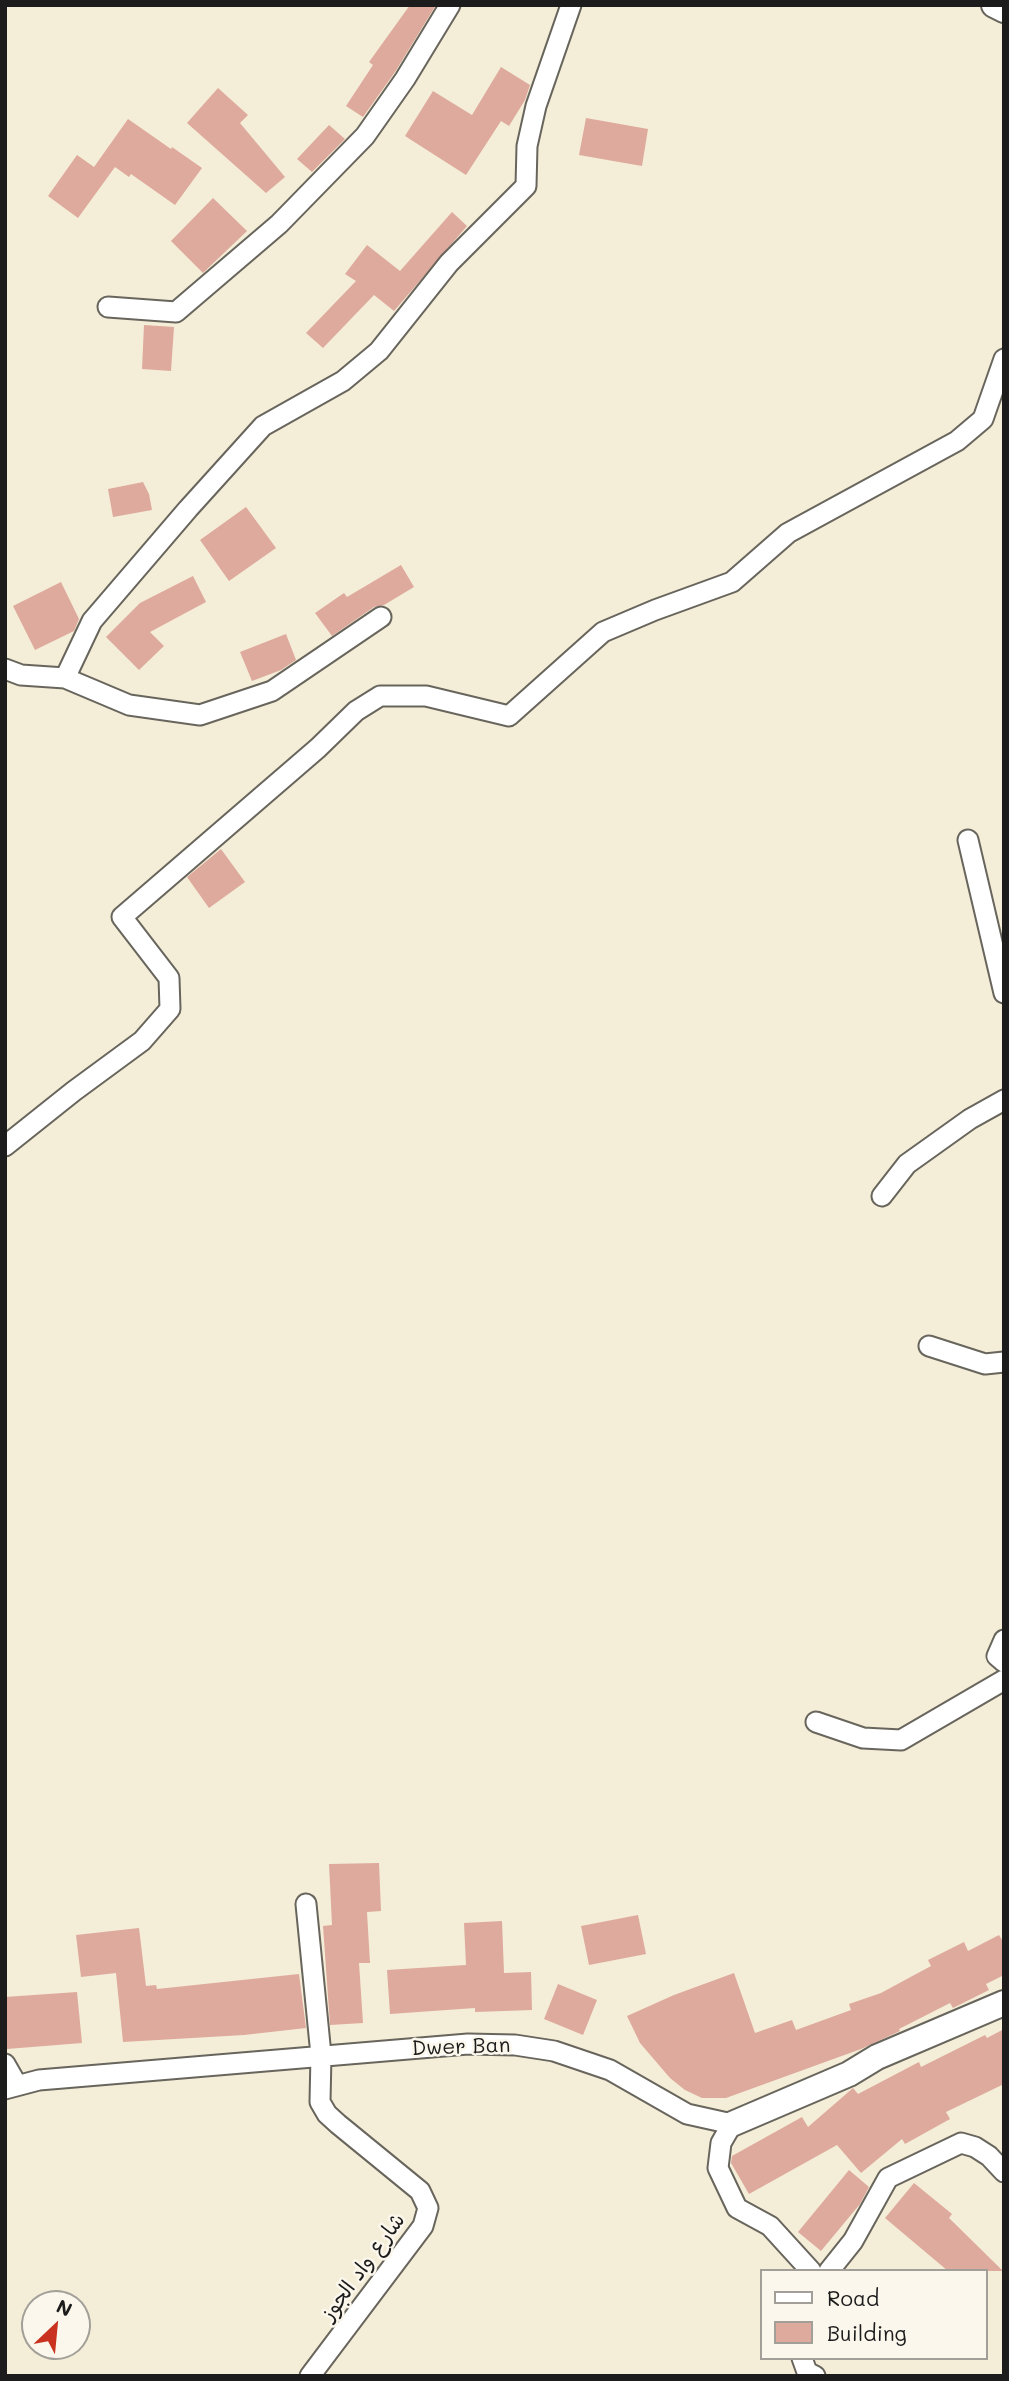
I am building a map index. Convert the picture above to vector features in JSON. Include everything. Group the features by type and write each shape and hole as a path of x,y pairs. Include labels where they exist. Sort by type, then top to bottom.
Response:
{"street":[{"path":"108,307 176,312 279,224 365,136 405,79 450,5"},
{"path":"65,678 92,621 263,426 343,381 379,351 449,263 526,186 527,146 536,106 571,5"},
{"path":"993,5 1004,10"},
{"path":"5,1146 142,1041 170,1009 169,978 122,917 356,711 380,696 426,696 509,716 603,632 732,582 789,533 957,441 983,419 1004,359"},
{"path":"5,669 21,675 65,678 129,705 200,715 272,691 381,617"},
{"path":"968,839 1004,993"},
{"path":"882,1196 907,1164 970,1119 1004,1100"},
{"path":"929,1346 985,1364 1004,1362"},
{"path":"1004,1640 998,1656 1004,1662"},
{"path":"816,1722 863,1738 901,1740 1004,1680"},
{"path":"306,1904 321,2055"},
{"path":"809,2269 770,2226 737,2208 718,2168 721,2143 732,2124 849,2074 877,2057 1004,2003"},
{"name":"Dwer Ban","path":"11,2087 39,2080 487,2043 544,2049 582,2059 610,2070 687,2114 732,2124"},
{"name":"شارع واد الجوز","path":"310,2376 423,2226 428,2213 426,2199 420,2191 327,2114 320,2102 321,2055"},
{"path":"5,2064 11,2087"},
{"path":"831,2269 853,2241 888,2178 961,2143 975,2147 989,2156 1004,2172"}],"building":[{"path":"410,5 436,5 395,72 363,117 346,106 373,65 369,62"},
{"path":"501,67 530,85 525,100 509,126 501,121 466,175 405,136 433,91 472,115"},
{"path":"218,88 248,115 240,123 285,177 266,193 187,123"},
{"path":"586,118 648,129 642,166 579,155"},
{"path":"128,119 202,168 175,205 131,174 129,177 115,167 78,218 48,196 77,155 94,167"},
{"path":"329,125 345,139 312,172 297,159"},
{"path":"213,198 247,231 203,273 171,241"},
{"path":"452,212 467,226 394,311 374,295 323,348 306,333 356,281 345,274 367,245 400,271"},
{"path":"144,325 174,327 171,371 142,369"},
{"path":"143,482 152,510 113,517 108,489"},
{"path":"246,507 276,548 229,581 200,540"},
{"path":"401,565 414,587 384,605 374,607 332,636 315,613 344,593 347,597"},
{"path":"193,576 206,602 150,632 164,646 139,670 106,637 140,603"},
{"path":"61,582 79,619 74,631 35,650 13,606"},
{"path":"286,634 296,660 281,670 252,681 240,652"},
{"path":"221,849 245,882 209,908 187,877"},
{"path":"379,1863 381,1911 367,1912 370,1963 359,1963 363,2023 330,2025 323,1926 332,1925 329,1864"},
{"path":"638,1915 646,1954 589,1965 581,1926"},
{"path":"502,1921 504,1973 531,1972 532,2010 475,2012 475,2008 390,2014 387,1970 466,1965 464,1923"},
{"path":"139,1928 146,1986 156,1985 157,1989 299,1974 306,2028 244,2035 123,2042 116,1973 81,1977 76,1935"},
{"path":"999,1935 1004,1943 1004,1975 986,1984 989,1990 953,2008 950,2003 861,2049 726,2098 702,2098 685,2090 670,2078 640,2043 627,2016 734,1973 755,2033 792,2020 796,2030 851,2010 849,2004 881,1993 931,1966 928,1960 964,1942 968,1951"},
{"path":"558,1984 597,2000 583,2035 544,2019"},
{"path":"77,1992 82,2043 7,2049 5,1997"},
{"path":"1004,2029 1004,2084 946,2112 950,2119 905,2144 902,2139 861,2173 837,2145 749,2194 731,2163 732,2156 802,2117 808,2127 853,2088 858,2094 919,2062 921,2067 985,2035 987,2038"},
{"path":"849,2170 869,2187 860,2204 821,2251 798,2232"},
{"path":"914,2183 952,2214 949,2218 1003,2271 946,2269 885,2218"}]}
